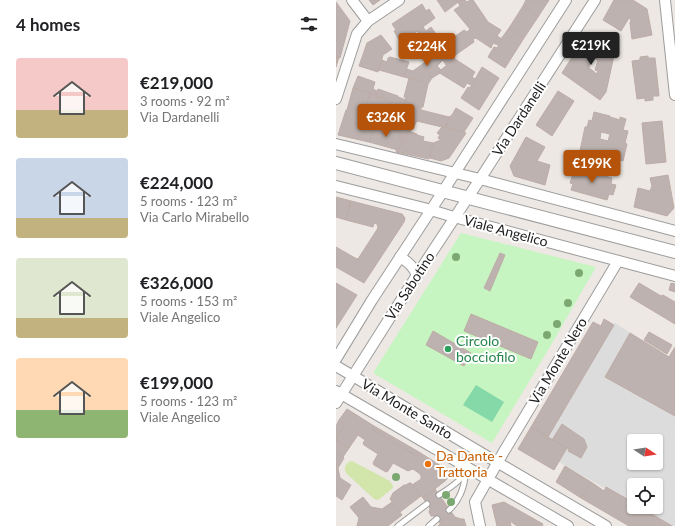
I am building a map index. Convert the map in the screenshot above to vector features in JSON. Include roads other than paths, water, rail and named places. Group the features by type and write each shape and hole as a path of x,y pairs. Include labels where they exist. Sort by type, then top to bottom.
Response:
{"street":[{"path":"352,0 368,21"},
{"path":"336,99 357,34 368,21 399,0"},
{"name":"Via Dardanelli","path":"444,191 566,0"},
{"name":"Via Dardanelli","path":"468,197 595,0"},
{"path":"664,0 672,45 675,95"},
{"path":"336,144 455,172 675,231"},
{"name":"Viale Angelico","path":"336,162 675,252"},
{"name":"Viale Angelico","path":"336,186 675,276"},
{"name":"Via Sabotino","path":"336,359 372,300 444,191"},
{"name":"Via Sabotino","path":"339,393 353,376 468,197"},
{"path":"400,257 414,267 417,275"},
{"name":"Via Monte Nero","path":"480,526 475,502 497,462 618,261"},
{"name":"Via Monte Santo","path":"336,366 606,526"},
{"path":"336,403 339,393"},
{"name":"Via Monte Santo","path":"339,393 464,469 487,479 568,526"}],"lane":[{"path":"439,495 462,477 464,469"},
{"path":"449,510 456,503 462,491 465,477 464,469"},
{"path":"398,526 427,504"},
{"path":"429,526 437,519"}],"place":[{"name":"Circolo bocciofilo","path":"448,349"},
{"name":"Da Dante - Trattoria","path":"428,464"}]}
